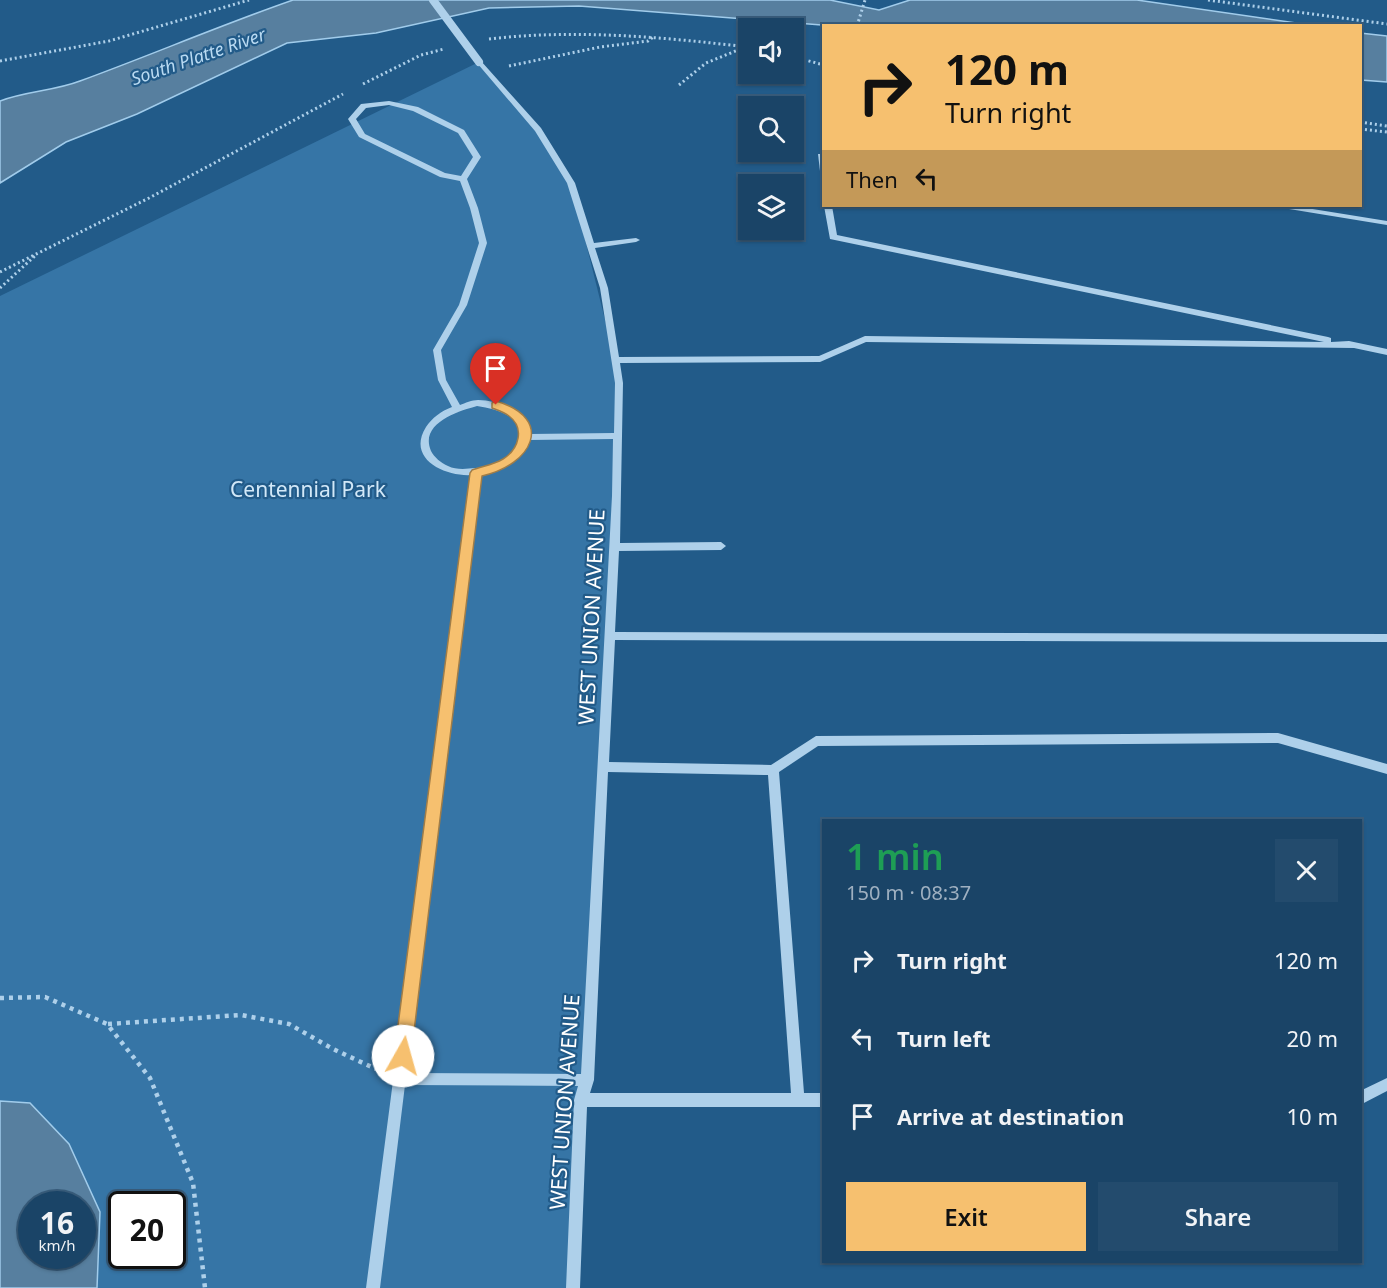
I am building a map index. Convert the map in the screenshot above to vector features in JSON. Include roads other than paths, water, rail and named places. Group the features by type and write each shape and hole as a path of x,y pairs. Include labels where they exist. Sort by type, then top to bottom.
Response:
{"street":[{"name":"WEST UNION AVENUE","path":"432,0 479,62 538,130 571,183 604,288 619,383 615,547 587,1080 581,1100 573,1288"},
{"path":"388,103 415,109 461,132 477,157 463,179 443,175 362,135 352,118 364,106 388,103"},
{"path":"456,407 442,380 437,350 463,305 483,243 474,208 463,179"},
{"path":"828,207 833,237 1387,352"},
{"path":"1289,207 1387,223"},
{"path":"591,246 636,240"},
{"path":"615,360 820,359 865,339 1354,345"},
{"path":"477,403 496,405 513,412 523,423 525,437 521,449 510,460 495,469 477,473 456,472 438,465 427,454 423,441 428,427 440,415 456,407 477,403"},
{"path":"525,437 618,436"},
{"path":"373,1288 477,473"},
{"path":"615,547 721,546"},
{"path":"610,636 1387,638"},
{"path":"603,767 773,770 816,741 1278,738 1387,768"},
{"path":"773,770 798,1100"},
{"path":"400,1079 587,1080"},
{"path":"1362,1098 1387,1084"},
{"path":"581,1100 822,1100"}],"water":[{"name":"South Platte River","path":"293,0 830,0 879,10 910,0 1137,0 1303,24 822,25 804,24 804,18 738,18 579,6 489,8 376,33 287,43 137,114 66,142 0,183 0,101 80,81"},
{"path":"1362,33 1387,36 1387,82 1362,80"},
{"path":"0,1101 30,1103 69,1144 90,1191 18,1191 18,1269 96,1269 96,1203 100,1212 97,1288 0,1288"}],"park label":[{"name":"Centennial Park","path":"308,489"}]}
